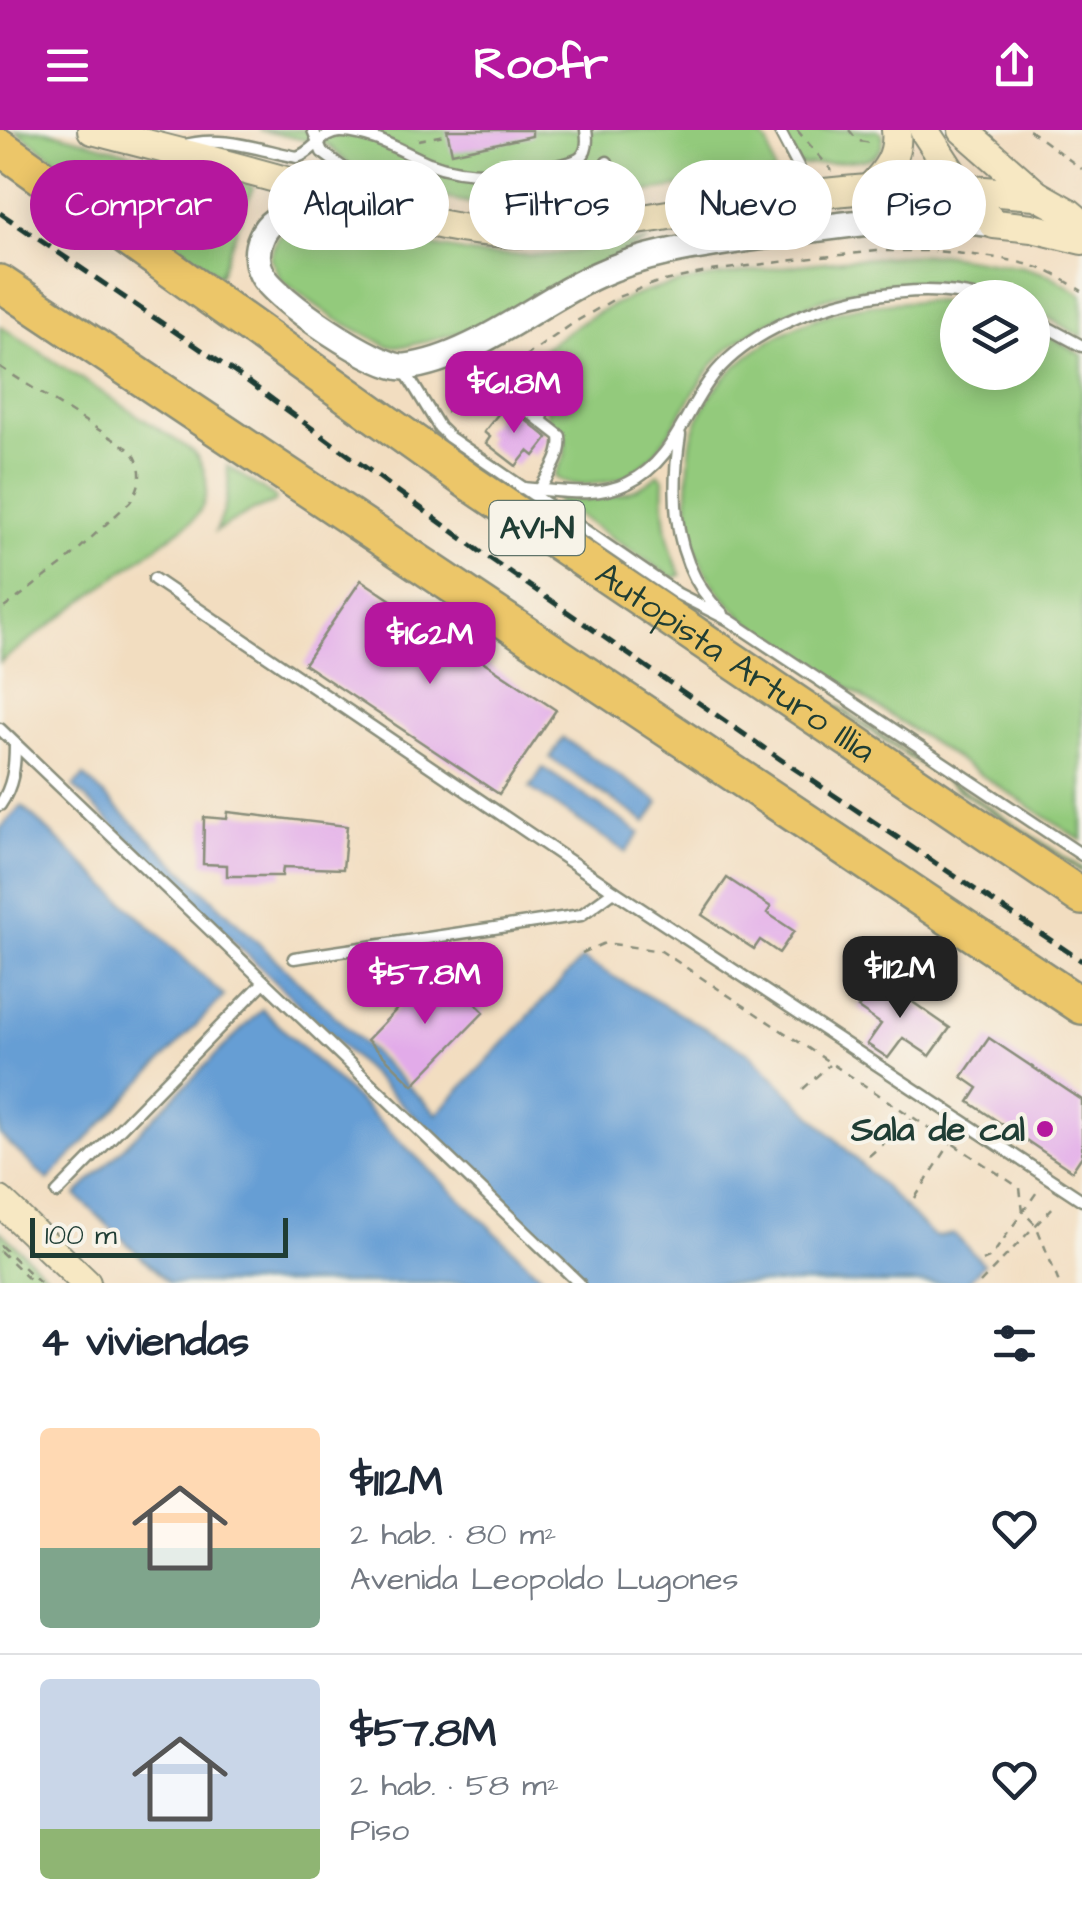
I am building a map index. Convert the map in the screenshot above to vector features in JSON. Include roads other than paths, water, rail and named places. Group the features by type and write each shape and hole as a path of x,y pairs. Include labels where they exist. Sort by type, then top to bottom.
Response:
{"highway":[{"name":"Autopista Arturo Illia","path":"0,147 469,482 1082,897"},
{"name":"AV1-N","path":"0,282 1082,1006"}],"main road":[{"path":"92,130 172,151 268,165"},
{"path":"924,130 944,160"},
{"path":"963,130 1037,196 1082,224"},
{"path":"986,192 1037,196"},
{"path":"986,215 994,224 1082,240"},
{"path":"0,1201 86,1283"}],"street":[{"path":"268,225 259,240 257,258 272,289 327,330 386,364 402,368 441,358 492,335 597,275 677,250 884,220 933,218 994,224"}],"lane":[{"path":"312,130 322,152 332,160"},
{"path":"299,160 334,132 346,132 387,144 432,164 501,174 570,164 586,153 586,130"},
{"path":"778,130 795,160"},
{"path":"586,153 603,160"},
{"path":"521,488 591,492 624,485 650,468 680,434 716,371 754,340 802,316 856,299 940,291"},
{"path":"1050,328 1082,346"},
{"path":"402,368 449,437 678,594 729,620 1082,855"},
{"path":"540,489 561,446 560,436 542,422"},
{"path":"680,434 674,486 682,548 694,578 710,602 729,620"},
{"path":"154,578 614,891 1082,1200"},
{"path":"0,729 579,1283"},
{"path":"0,805 11,786 15,744"},
{"path":"294,958 581,915 614,891"},
{"path":"57,1193 264,982"}],"water":[{"path":"563,738 659,802 646,822 550,758"},
{"path":"543,768 640,833 626,852 530,788"},
{"path":"84,776 437,1114 582,959 749,1053 931,1234 954,1234 984,1264 966,1283 587,1283 73,786"},
{"path":"22,806 224,996 48,1180 0,1135 0,829"},
{"path":"262,1009 548,1283 169,1283 76,1195"}],"railway":[{"path":"0,213 246,380 485,555 780,759 1082,961"}],"place":[{"name":"Sala de cal","path":"1045,1129"}]}
